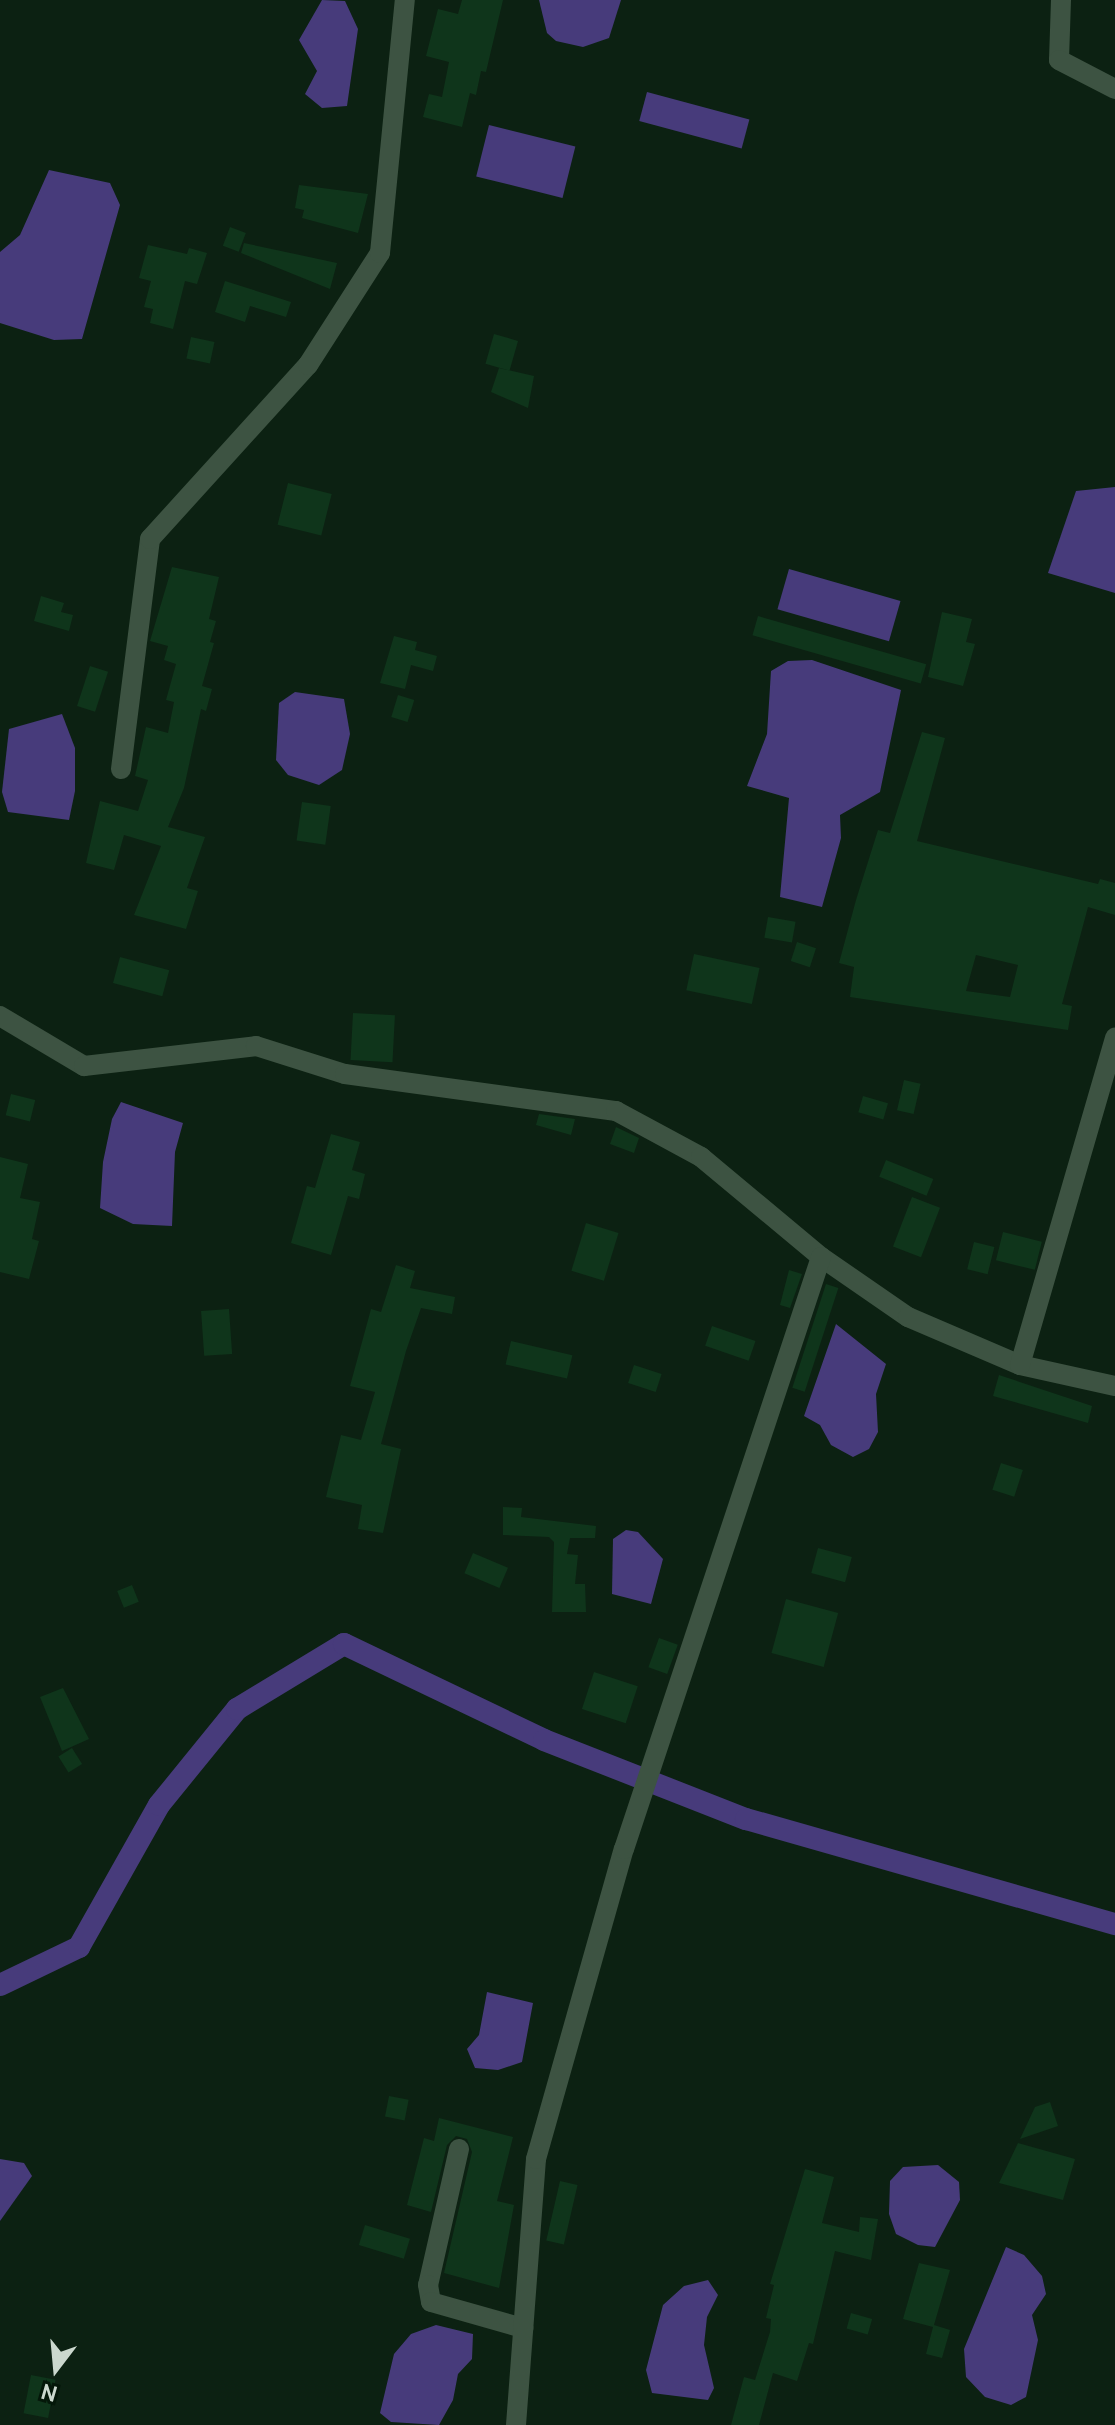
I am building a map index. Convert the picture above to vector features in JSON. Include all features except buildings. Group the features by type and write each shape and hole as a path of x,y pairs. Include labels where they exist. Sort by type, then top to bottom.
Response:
{"street":[{"path":"121,769 150,539 308,365 380,253 405,0"},
{"path":"1061,0 1059,60 1115,89"},
{"path":"0,1016 84,1066 256,1046 345,1074 616,1111 701,1157 821,1257 908,1317 1020,1365 1115,1386"},
{"path":"1020,1365 1115,1038"},
{"path":"516,2425 536,2159 624,1849 678,1700 821,1257"},
{"path":"459,2149 428,2285 431,2302 523,2328"}],"shaded area":[{"path":"322,0 345,1 358,29 347,106 322,108 305,94 317,71 299,40"},
{"path":"539,0 621,0 609,38 583,47 556,41 547,33"},
{"path":"647,92 749,119 742,148 639,121"},
{"path":"489,125 575,147 563,198 476,176"},
{"path":"49,170 110,183 120,205 82,339 54,340 0,323 0,252 20,235"},
{"path":"1115,487 1115,593 1048,573 1076,491"},
{"path":"789,569 901,601 889,641 777,609"},
{"path":"812,660 901,690 880,792 840,815 841,838 822,907 780,897 789,798 747,786 767,734 771,671 788,661"},
{"path":"295,692 344,699 350,734 342,770 319,785 288,775 276,760 279,703"},
{"path":"62,714 75,748 75,791 69,820 8,812 2,792 9,729"},
{"path":"121,1102 183,1123 175,1152 172,1226 133,1224 100,1208 103,1162 112,1119"},
{"path":"836,1324 886,1364 876,1394 878,1432 869,1449 853,1457 831,1445 820,1425 804,1416"},
{"path":"626,1530 638,1532 663,1559 651,1604 612,1594 613,1539"},
{"path":"487,1992 533,2003 522,2062 498,2070 475,2068 467,2049 479,2035"},
{"path":"0,2159 24,2163 32,2176 0,2221"},
{"path":"938,2165 959,2182 960,2200 935,2247 918,2245 896,2234 889,2214 890,2181 903,2167"},
{"path":"1006,2247 1024,2255 1042,2276 1046,2294 1032,2315 1038,2340 1026,2397 1011,2405 985,2397 966,2377 964,2349"},
{"path":"708,2280 718,2295 707,2317 704,2345 714,2388 708,2400 652,2393 646,2370 663,2305 684,2286"},
{"path":"436,2325 473,2334 472,2359 458,2374 453,2400 439,2425 391,2422 380,2413 394,2354 411,2334"}],"waterway":[{"path":"0,1985 79,1947 159,1805 237,1709 344,1644 544,1740 746,1819 1115,1924"}]}
